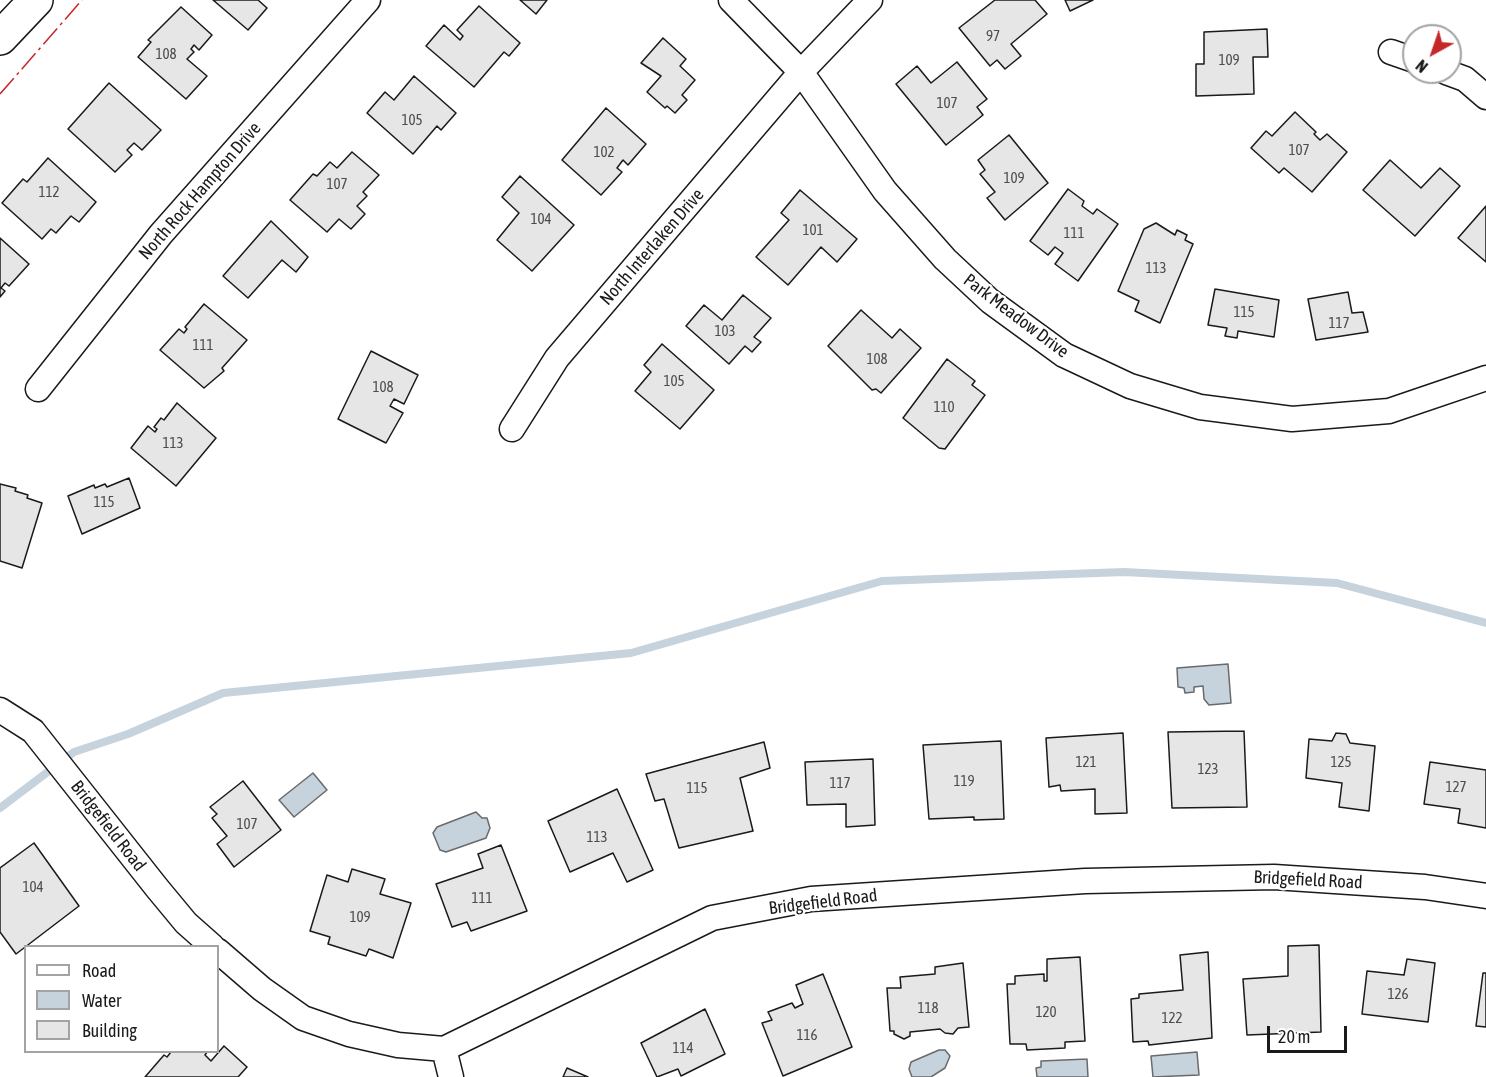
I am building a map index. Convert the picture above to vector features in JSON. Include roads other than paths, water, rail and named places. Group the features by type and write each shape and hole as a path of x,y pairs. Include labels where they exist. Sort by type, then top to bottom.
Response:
{"main road":[{"path":"0,38 36,0"}],"street":[{"name":"North Rock Hampton Drive","path":"38,389 160,234 368,0"},
{"name":"Park Meadow Drive","path":"731,0 801,72 885,191 945,259 990,301 1064,355 1130,386 1200,407 1292,418 1389,411 1486,378"},
{"name":"North Interlaken Drive","path":"512,429 557,358 801,72 870,0"},
{"path":"1391,52 1402,56"},
{"path":"1462,78 1486,97"},
{"name":"Bridgefield Road","path":"0,710 33,731 186,923 212,945"},
{"name":"Bridgefield Road","path":"444,1049 712,918 811,900 1085,881 1274,877 1425,887 1486,896"},
{"path":"219,952 262,989 303,1018 359,1036 398,1045 444,1049 451,1077"}],"water":[{"path":"1228,664 1231,703 1209,705 1204,699 1203,686 1194,687 1194,692 1185,693 1184,688 1178,687 1177,668"},
{"path":"313,773 327,790 294,817 279,800"},
{"path":"476,812 482,818 487,818 490,828 486,838 446,852 440,850 433,833 437,827"},
{"path":"939,1050 945,1050 950,1056 945,1068 931,1077 912,1077 909,1069 911,1062"},
{"path":"1197,1052 1199,1075 1153,1077 1151,1056"},
{"path":"1087,1059 1088,1077 1037,1077 1036,1068 1041,1067 1041,1061"}],"waterway":[{"path":"0,808 74,752 128,734 223,693 631,653 882,581 1124,572 1337,583 1486,623"}]}
